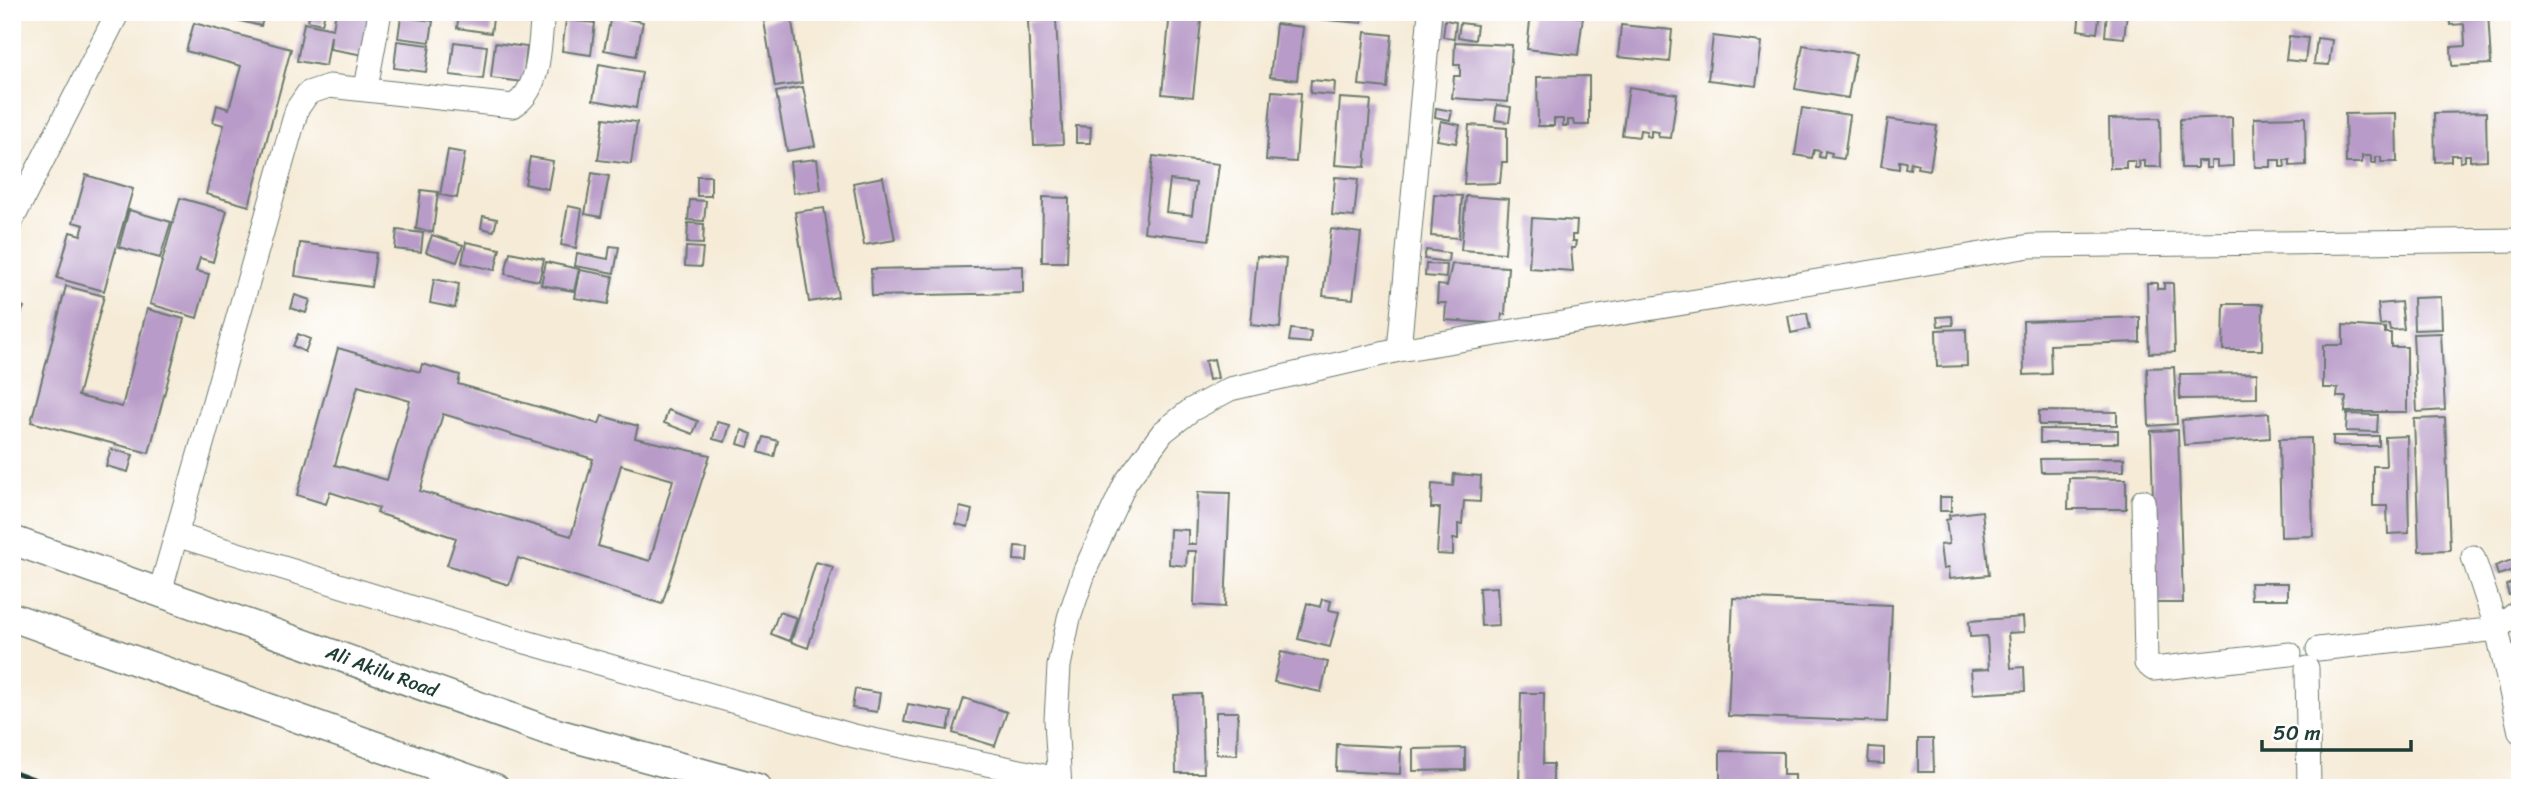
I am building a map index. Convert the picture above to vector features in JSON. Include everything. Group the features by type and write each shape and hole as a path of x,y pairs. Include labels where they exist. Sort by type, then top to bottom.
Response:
{"main road":[{"name":"Ali Akilu Road","path":"12,540 549,731 757,788"},
{"path":"12,617 495,788"}],"street":[{"path":"12,220 118,12"},
{"path":"366,88 380,12"},
{"path":"160,592 297,109 309,93 328,86 513,106 525,99 533,83 543,12"},
{"path":"1399,350 1430,12"},
{"path":"176,535 505,636 854,736 1059,783 1059,666 1069,618 1084,570 1126,482 1163,432 1191,410 1230,389 1399,350 2030,246 2520,240"},
{"path":"2143,501 2146,663 2153,669 2305,657 2497,629 2520,610"},
{"path":"2473,556 2497,629 2520,732"},
{"path":"2305,657 2309,788"}],"building":[{"path":"230,12 265,12 261,26 228,18"},
{"path":"310,12 325,12 322,24 308,21"},
{"path":"336,12 371,12 364,55 330,49 331,36 326,66 297,61 304,23 333,29"},
{"path":"459,12 494,12 491,33 457,28"},
{"path":"1170,12 1202,12 1193,97 1162,94"},
{"path":"1307,12 1363,12 1362,23 1306,18"},
{"path":"1531,12 1583,17 1578,55 1527,49"},
{"path":"2080,12 2100,12 2097,33 2078,30"},
{"path":"2107,12 2127,14 2124,38 2105,36"},
{"path":"2449,12 2488,12 2491,64 2452,66 2451,47 2465,46 2464,24 2450,25"},
{"path":"611,16 643,22 636,56 604,50"},
{"path":"791,16 802,83 775,87 764,21"},
{"path":"401,17 433,21 430,42 398,38"},
{"path":"566,20 595,23 591,55 562,51"},
{"path":"1056,20 1063,144 1034,145 1028,21"},
{"path":"1445,20 1456,22 1454,39 1443,37"},
{"path":"194,23 291,49 249,206 206,194 224,125 213,122 217,105 229,109 241,66 186,51"},
{"path":"1460,23 1477,25 1475,40 1458,37"},
{"path":"1276,24 1303,27 1297,80 1270,77"},
{"path":"1621,25 1672,30 1669,62 1618,57"},
{"path":"1365,32 1392,35 1387,88 1359,85"},
{"path":"1713,36 1762,42 1756,86 1708,80"},
{"path":"2289,36 2308,38 2305,62 2286,60"},
{"path":"2317,38 2332,40 2329,65 2314,64"},
{"path":"397,41 430,45 426,72 394,68"},
{"path":"454,42 487,46 483,79 450,75"},
{"path":"1455,42 1512,45 1508,102 1452,98 1454,76 1460,76 1460,65 1454,65"},
{"path":"495,43 527,47 523,82 491,78"},
{"path":"1803,45 1856,54 1848,98 1795,89"},
{"path":"599,64 642,72 636,108 593,100"},
{"path":"1589,76 1589,125 1574,125 1573,120 1568,120 1568,126 1563,126 1563,119 1554,119 1554,126 1538,126 1537,77"},
{"path":"1311,80 1335,82 1334,95 1310,93"},
{"path":"803,87 815,146 787,151 776,92"},
{"path":"1629,87 1677,94 1671,138 1658,137 1659,132 1651,131 1651,137 1646,136 1647,131 1640,130 1639,137 1622,135"},
{"path":"1272,91 1301,93 1296,162 1266,160"},
{"path":"1340,98 1371,100 1365,167 1335,165"},
{"path":"1497,105 1511,107 1509,122 1495,120"},
{"path":"1436,108 1452,111 1450,120 1435,117"},
{"path":"1802,108 1850,115 1844,159 1831,157 1832,153 1825,151 1824,158 1819,157 1820,151 1814,150 1812,158 1795,155"},
{"path":"2486,112 2487,160 2470,161 2470,155 2465,155 2465,161 2460,162 2460,155 2451,155 2451,161 2435,162 2434,113"},
{"path":"2396,113 2397,162 2381,162 2381,157 2376,157 2376,163 2371,163 2371,156 2362,156 2362,163 2346,163 2345,114"},
{"path":"2232,117 2233,166 2217,167 2217,161 2211,161 2211,168 2206,168 2206,161 2197,161 2197,168 2181,168 2180,119"},
{"path":"2305,117 2306,165 2290,166 2290,160 2284,160 2285,167 2280,167 2280,160 2271,160 2271,167 2255,167 2254,118"},
{"path":"604,118 637,122 631,164 598,160"},
{"path":"2160,118 2161,167 2145,167 2145,161 2139,161 2140,168 2135,168 2135,161 2126,161 2126,168 2110,168 2109,119"},
{"path":"1888,119 1937,126 1930,170 1917,168 1918,164 1911,162 1910,169 1905,168 1906,162 1899,161 1899,169 1881,166"},
{"path":"1441,121 1460,125 1456,143 1437,140"},
{"path":"1469,125 1507,128 1507,162 1502,162 1500,183 1464,184"},
{"path":"1076,126 1091,127 1090,143 1076,143"},
{"path":"448,150 465,153 457,198 440,195"},
{"path":"1153,156 1219,164 1209,240 1144,232","holes":["1170,180 1196,183 1192,215 1166,212"]},
{"path":"530,157 553,161 548,189 525,184"},
{"path":"817,159 821,190 793,193 790,162"},
{"path":"592,173 609,176 601,217 585,214"},
{"path":"86,175 133,189 104,291 57,278 70,232 81,235 84,225 73,222"},
{"path":"697,176 711,176 711,196 697,196"},
{"path":"883,177 895,240 864,245 853,183"},
{"path":"1335,177 1358,179 1354,217 1332,215"},
{"path":"421,190 438,192 433,232 416,229"},
{"path":"1434,194 1462,196 1459,238 1431,236"},
{"path":"1466,196 1509,199 1505,253 1461,250"},
{"path":"1043,197 1069,198 1067,262 1042,262"},
{"path":"180,198 227,211 213,262 200,258 196,271 209,274 197,318 150,304"},
{"path":"690,200 706,201 704,221 688,220"},
{"path":"568,206 582,209 576,248 561,245"},
{"path":"824,208 838,297 809,302 795,212"},
{"path":"129,210 171,222 160,258 119,247"},
{"path":"483,216 497,219 494,231 481,228"},
{"path":"1532,218 1577,221 1576,235 1572,235 1572,241 1576,241 1575,248 1571,248 1573,271 1529,268"},
{"path":"688,223 704,224 703,244 687,243"},
{"path":"1331,229 1361,233 1353,299 1323,296"},
{"path":"397,230 423,233 421,252 395,249"},
{"path":"432,235 463,245 457,262 426,252"},
{"path":"466,242 500,249 495,270 462,263"},
{"path":"300,243 376,253 371,287 295,276"},
{"path":"610,246 619,247 614,273 575,266 577,253 608,259"},
{"path":"686,247 703,248 701,267 685,266"},
{"path":"1426,250 1449,253 1448,262 1424,259"},
{"path":"510,252 544,259 539,281 505,274"},
{"path":"1257,256 1286,259 1280,328 1251,325"},
{"path":"546,262 579,269 574,291 541,285"},
{"path":"1426,264 1447,265 1446,278 1425,276"},
{"path":"1452,264 1508,267 1505,314 1502,314 1501,324 1445,320 1446,303 1437,303 1438,285 1447,286"},
{"path":"1023,266 1023,293 872,296 871,269"},
{"path":"580,270 613,276 608,304 575,298"},
{"path":"434,279 459,284 455,308 430,303"},
{"path":"2147,283 2157,283 2157,289 2164,289 2164,283 2173,283 2175,352 2149,353"},
{"path":"66,286 104,296 78,396 122,407 147,309 184,319 149,453 31,422"},
{"path":"295,295 310,300 306,313 291,308"},
{"path":"2441,297 2442,329 2414,330 2413,298"},
{"path":"12,302 24,307 12,334"},
{"path":"2401,302 2404,329 2390,330 2389,324 2380,325 2378,304"},
{"path":"2224,304 2263,304 2262,350 2223,350"},
{"path":"1807,313 1810,329 1791,333 1788,316"},
{"path":"1952,316 1953,325 1938,326 1937,317"},
{"path":"2140,317 2140,342 2050,345 2051,374 2024,375 2023,321"},
{"path":"2343,325 2385,328 2385,333 2391,333 2391,347 2407,347 2407,412 2345,412 2346,397 2337,397 2338,388 2323,388 2323,345 2343,345"},
{"path":"1291,329 1311,331 1310,343 1289,341"},
{"path":"1966,329 1967,366 1937,367 1936,330"},
{"path":"2441,333 2445,410 2417,412 2413,334"},
{"path":"298,334 310,339 305,352 293,346"},
{"path":"338,348 420,372 422,364 460,375 458,384 599,424 602,416 638,426 635,438 710,455 662,604 518,558 509,585 447,565 456,538 377,513 379,508 330,492 326,504 297,495","holes":["358,386 410,401 387,480 335,465","443,414 593,459 571,536 420,491","621,465 673,480 650,561 598,546"]},
{"path":"1214,359 1218,378 1209,380 1205,361"},
{"path":"2174,367 2177,424 2149,426 2147,368"},
{"path":"2257,373 2257,398 2180,399 2180,374"},
{"path":"668,410 698,421 693,434 664,423"},
{"path":"2039,411 2117,412 2117,425 2039,425"},
{"path":"2269,413 2270,438 2184,445 2182,420"},
{"path":"2347,414 2378,415 2377,432 2346,431"},
{"path":"2445,418 2450,550 2419,551 2414,419"},
{"path":"717,422 730,425 725,442 713,439"},
{"path":"2040,429 2118,430 2118,443 2040,443"},
{"path":"742,430 752,434 748,447 738,444"},
{"path":"2178,430 2183,603 2156,603 2151,431"},
{"path":"2333,436 2379,436 2379,446 2333,446"},
{"path":"2407,436 2409,533 2388,534 2387,506 2373,506 2373,466 2386,466 2385,437"},
{"path":"764,437 778,441 774,457 759,452"},
{"path":"2311,438 2313,536 2281,537 2279,439"},
{"path":"111,449 133,455 128,472 106,466"},
{"path":"2124,458 2124,471 2041,472 2040,459"},
{"path":"1454,474 1481,476 1480,502 1464,501 1462,524 1458,524 1458,539 1453,539 1453,555 1437,554 1440,508 1431,508 1432,484 1453,486"},
{"path":"2069,478 2126,479 2126,509 2068,509"},
{"path":"1198,492 1230,493 1225,607 1194,605 1196,551 1187,551 1186,566 1169,564 1170,529 1188,530 1188,544 1196,544"},
{"path":"1940,497 1951,497 1951,511 1940,511"},
{"path":"960,507 972,510 968,527 956,524"},
{"path":"1982,511 1989,575 1949,579 1948,568 1943,569 1940,545 1949,544 1946,520 1950,519 1949,515"},
{"path":"1015,546 1028,547 1027,561 1014,560"},
{"path":"2520,557 2520,568 2498,575 2495,566"},
{"path":"816,562 833,567 808,648 791,642"},
{"path":"2520,580 2520,592 2509,595 2506,585"},
{"path":"2250,583 2288,583 2288,599 2251,599"},
{"path":"1497,587 1499,625 1481,626 1479,588"},
{"path":"1733,598 1892,605 1887,722 1728,716"},
{"path":"1322,599 1331,601 1329,610 1339,612 1330,647 1298,639 1307,603 1320,607"},
{"path":"779,612 797,618 789,641 771,634"},
{"path":"2023,617 2024,632 2008,633 2011,668 2024,667 2025,691 1973,694 1971,670 1989,669 1987,636 1970,637 1969,621"},
{"path":"1281,652 1328,662 1321,692 1274,682"},
{"path":"855,689 880,693 877,712 852,708"},
{"path":"1521,693 1544,693 1543,764 1553,764 1553,786 1519,786"},
{"path":"1201,694 1204,773 1176,773 1174,695"},
{"path":"964,698 1007,712 995,746 953,733"},
{"path":"908,704 952,712 948,730 904,722"},
{"path":"1216,712 1238,712 1237,755 1216,754"},
{"path":"1918,739 1933,739 1934,772 1918,772"},
{"path":"1337,744 1401,747 1400,774 1336,771"},
{"path":"1869,747 1884,748 1884,764 1868,763"},
{"path":"1465,748 1465,770 1413,771 1413,749"},
{"path":"1720,751 1783,752 1783,775 1795,775 1795,788 1720,788"}],"railway":[{"path":"12,771 58,788"}]}
